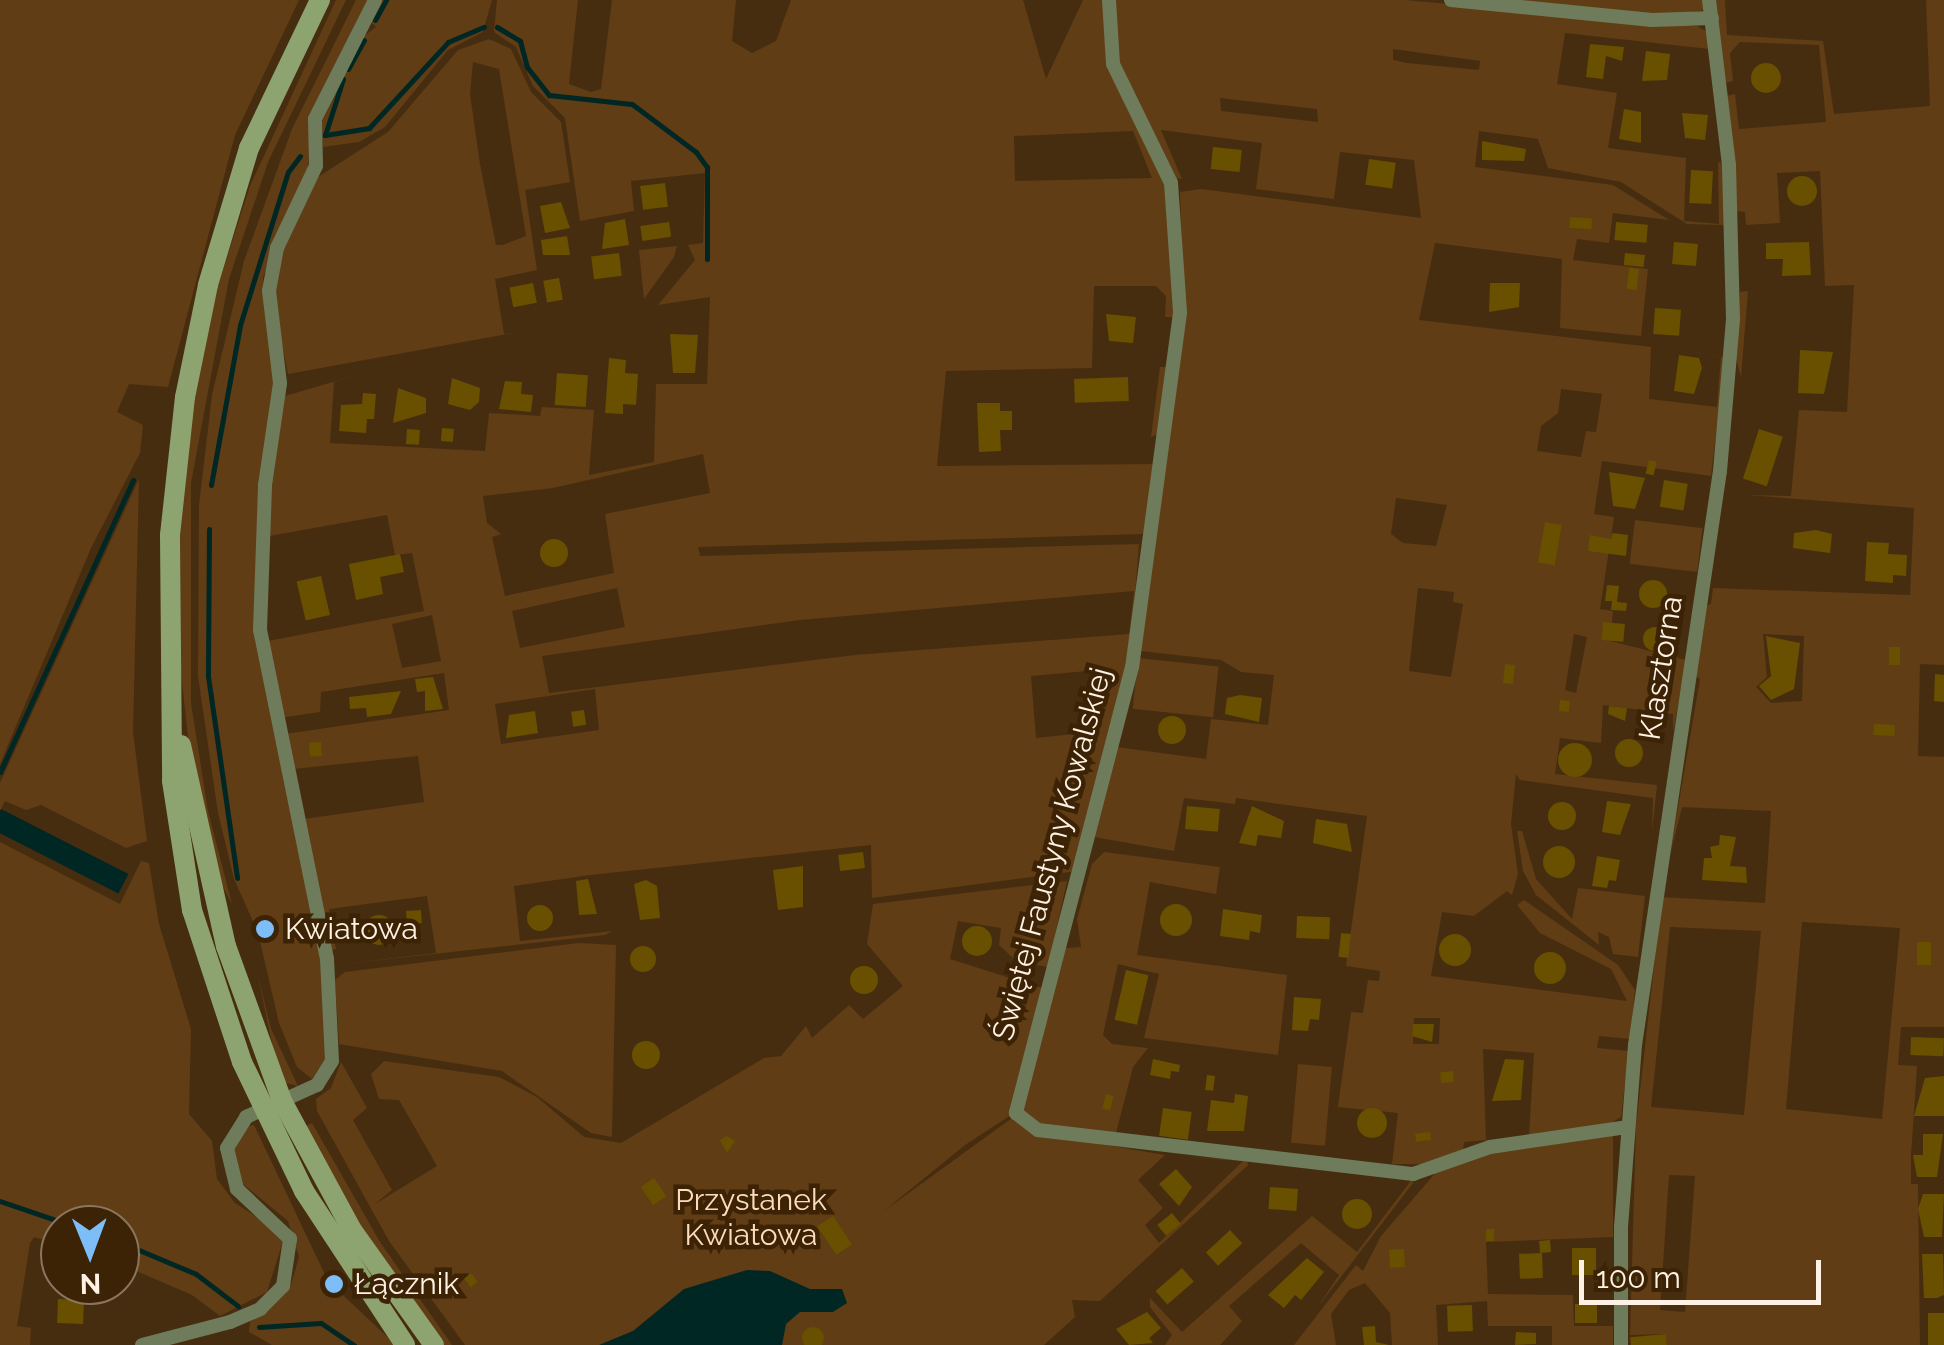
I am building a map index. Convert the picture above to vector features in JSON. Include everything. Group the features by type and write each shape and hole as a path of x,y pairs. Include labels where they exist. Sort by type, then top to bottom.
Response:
{"main road":[{"path":"320,0 249,148 194,346 170,535 174,719 226,946 272,1104 338,1250 405,1345"},
{"path":"272,1104 352,1230 434,1345"}],"street":[{"path":"142,1345 230,1322 260,1309 284,1286 292,1264 287,1232 243,1196 227,1164 234,1129 272,1104 323,1080 333,1048 324,940 260,630 265,485 280,383 269,308 273,260 316,166 315,118 375,0"},
{"name":"Świętej Faustyny Kowalskiej","path":"1109,0 1112,64 1171,183 1180,312 1130,678 1016,1113 1030,1128 1054,1132 1407,1174 1490,1147 1627,1128"},
{"path":"1451,0 1652,20 1712,18"},
{"name":"Klasztorna","path":"1622,1345 1627,1128 1665,820 1720,471 1731,350 1733,232 1709,0"}],"green space":[{"path":"0,0 299,0 235,135 168,387 129,384 117,412 143,425 140,453 91,548 0,764"},
{"path":"336,0 346,0 268,162 229,279 191,483 191,703 208,811 232,904 215,872 191,764 181,674 180,524 194,397 219,282 250,186"},
{"path":"356,0 370,0 310,119 308,171 263,277 275,378 257,645 299,831 325,986 328,1054 312,1079 297,1067 279,1023 258,933 269,932 268,925 256,928 234,879 218,813 198,676 199,505 212,395 244,261 292,129"},
{"path":"380,0 492,0 483,32 448,50 385,127 359,142 323,147 322,122 364,36 376,27 371,22"},
{"path":"497,0 578,0 569,84 591,92 601,89 612,0 736,0 732,41 752,53 776,41 791,0 1023,0 1046,79 1083,0 1105,0 1105,52 1166,181 1176,317 1165,317 1166,296 1156,286 1094,286 1092,368 946,371 937,466 1157,464 1148,526 1142,534 698,547 700,556 1139,544 1129,667 1077,871 872,898 871,845 590,875 514,886 520,941 613,931 605,935 335,965 436,953 427,896 329,909 336,949 328,951 304,819 424,802 418,756 293,769 285,734 449,710 444,673 321,692 320,712 280,718 268,641 424,611 412,553 395,555 387,515 269,536 270,482 285,396 360,374 334,382 330,443 485,451 489,413 540,416 542,407 594,410 589,475 654,462 656,384 707,384 710,297 658,305 695,260 688,245 703,243 705,173 631,181 634,211 580,221 565,118 533,86 516,47 494,32","holes":["1133,131 1152,178 1015,181 1014,136","703,454 710,493 605,514 614,573 505,596 492,537 501,534 487,523 483,496 553,488","617,588 625,627 520,648 512,611","1134,591 1129,634 855,655 549,693 542,656 800,620","432,615 441,661 402,668 392,624","1110,669 1093,732 1036,738 1031,676","595,689 599,730 501,744 495,704"]},
{"path":"1113,0 1405,0 1697,26 1709,33 1709,49 1565,33 1557,84 1617,93 1608,148 1686,158 1684,221 1719,224 1718,162 1724,164 1725,225 1687,224 1621,182 1548,168 1538,139 1479,131 1475,167 1613,185 1669,220 1613,213 1609,243 1577,239 1573,260 1648,269 1641,336 1560,328 1562,259 1435,243 1419,320 1651,347 1649,399 1717,407 1721,357 1725,358 1711,476 1602,461 1594,514 1614,517 1600,609 1613,611 1610,641 1686,660 1673,733 1673,714 1603,705 1601,743 1560,738 1555,774 1657,785 1652,832 1653,798 1520,780 1516,774 1511,824 1518,874 1512,895 1507,891 1474,916 1442,912 1431,976 1627,1001 1611,969 1540,933 1517,905 1524,900 1618,965 1635,990 1630,1039 1599,1036 1597,1048 1629,1051 1621,1117 1609,1124 1529,1136 1534,1053 1483,1049 1486,1140 1464,1142 1463,1152 1426,1164 1392,1164 1398,1113 1338,1107 1351,1012 1363,1013 1368,980 1379,981 1380,971 1346,966 1367,816 1236,798 1235,804 1184,798 1174,851 1094,837 1116,747 1206,759 1211,719 1268,725 1274,675 1241,672 1221,660 1141,651 1184,305 1180,192 1201,189 1421,218 1414,160 1340,152 1334,199 1256,189 1262,143 1161,130 1182,179 1175,178 1120,75","holes":["1393,49 1480,61 1479,70 1393,60","1220,98 1317,109 1318,122 1221,111","1561,389 1602,394 1596,432 1586,431 1581,457 1537,451 1541,426 1558,413","1396,498 1447,505 1436,546 1403,543 1391,534","1418,588 1454,592 1453,602 1463,604 1451,677 1409,671","1574,634 1587,637 1576,693 1565,690","1414,1018 1440,1018 1439,1044 1413,1044"]},
{"path":"1481,0 1703,0 1704,10 1667,16"},
{"path":"1714,0 1725,0 1727,35 1823,41 1834,114 1930,106 1926,0 1944,0 1944,665 1920,664 1918,756 1944,757 1944,1027 1901,1027 1898,1065 1917,1066 1911,1184 1918,1184 1920,1345 1667,1345 1666,1334 1630,1335 1636,1126 1662,897 1765,903 1771,811 1682,807 1670,855 1700,679 1692,674 1704,606 1711,604 1713,588 1910,595 1914,508 1747,495 1791,496 1799,410 1847,412 1854,285 1825,286 1820,171 1777,173 1780,223 1746,225 1745,212 1735,211 1726,96 1735,94 1739,129 1826,122 1819,45 1740,42 1730,53 1733,81 1725,83","holes":["1763,634 1804,636 1802,701 1771,703 1756,687 1767,677","1802,922 1900,928 1882,1119 1786,1109","1670,927 1761,931 1744,1115 1651,1107","1669,1175 1695,1176 1685,1312 1660,1310"]},
{"path":"489,39 511,49 531,92 561,122 570,182 525,190 537,270 495,279 504,334 513,333 288,374 274,304 276,264 318,177 388,132 458,50","holes":["473,62 499,69 526,236 503,245 496,245 470,94"]},
{"path":"677,246 674,257 644,299 639,250"},
{"path":"1748,291 1741,377 1735,355 1740,292"},
{"path":"1160,367 1170,367 1161,433 1151,437"},
{"path":"139,479 133,732 147,841 126,848 41,805 26,810 5,801 0,811 0,783"},
{"path":"1635,520 1702,528 1697,572 1630,564"},
{"path":"1138,658 1219,666 1213,717 1133,709"},
{"path":"1517,831 1522,831 1536,879 1572,919 1578,888 1645,896 1638,957 1613,954 1609,937 1598,932 1599,945 1536,895 1523,871"},
{"path":"0,842 120,904 141,861 149,863 159,924 191,1029 189,1114 212,1141 217,1179 235,1203 274,1228 283,1241 267,1292 220,1316 192,1295 140,1273 140,1205 40,1205 40,1239 34,1237 30,1243 17,1326 31,1328 30,1345 0,1345"},
{"path":"1104,852 1220,867 1216,894 1150,882 1137,955 1287,975 1278,1055 1144,1038 1159,974 1118,964 1103,1035 1112,1044 1148,1048 1133,1067 1115,1137 1034,1124 1022,1113 1057,970 1066,948 1081,947 1077,919 1092,864"},
{"name":"Przystanek Kwiatowa","path":"1067,881 1048,967 1017,962 999,945 1001,928 958,921 950,959 1042,988 1011,1115 965,1145 884,1211 1012,1118 1035,1133 1165,1155 1138,1180 1163,1208 1145,1225 1159,1243 1243,1161 1186,1157 1247,1160 1248,1165 1100,1301 1072,1300 1075,1317 1044,1345 465,1345 389,1241 317,1111 316,1099 331,1088 341,1062 367,1108 353,1120 392,1190 375,1204 437,1166 399,1100 379,1099 371,1074 384,1061 499,1077 537,1097 584,1137 621,1143 764,1058 781,1056 806,1026 812,1038 849,1005 863,1019 903,986 867,944 873,904"},
{"path":"579,943 616,945 612,1137 591,1133 502,1071 339,1044 335,980 345,972"},
{"path":"257,972 271,1029 298,1086 286,1083 276,1062"},
{"path":"1298,1064 1332,1067 1325,1146 1291,1143"},
{"path":"312,1123 380,1242 452,1345 442,1345 374,1249 306,1126"},
{"path":"254,1125 328,1281 396,1345 272,1345 249,1332 250,1322 290,1288 299,1257 288,1221 238,1180 233,1150 247,1126"},
{"path":"1613,1134 1613,1237 1486,1242 1488,1294 1573,1295 1574,1326 1613,1326 1613,1345 1552,1345 1552,1326 1488,1326 1487,1301 1436,1305 1438,1345 1392,1345 1390,1313 1365,1283 1349,1290 1331,1314 1336,1345 1294,1345 1356,1265 1363,1271 1381,1236 1438,1170 1480,1154"},
{"path":"1413,1178 1317,1308 1339,1275 1301,1243 1229,1306 1242,1321 1220,1345 1165,1345 1172,1335 1150,1307 1150,1298 1182,1332 1312,1216 1357,1252"}],"water":[{"path":"1,809 128,874 118,894 0,833"},
{"path":"747,1270 770,1271 810,1289 842,1289 847,1303 833,1312 800,1312 786,1324 782,1345 599,1345 633,1331 684,1289"}],"building":[{"path":"1590,44 1624,47 1622,61 1606,56 1603,79 1586,77"},
{"path":"1646,51 1670,54 1667,80 1642,81"},
{"path":"1766,63 1777,67 1781,78 1777,89 1766,93 1755,89 1751,78 1755,67"},
{"path":"1624,109 1641,112 1641,143 1619,139"},
{"path":"1682,113 1708,115 1705,140 1685,138"},
{"path":"1482,141 1526,149 1524,161 1482,160"},
{"path":"1213,147 1242,150 1240,172 1211,169"},
{"path":"1369,159 1396,163 1392,189 1365,185"},
{"path":"1691,170 1713,171 1711,204 1689,203"},
{"path":"1802,176 1812,181 1817,191 1812,201 1802,206 1792,201 1787,191 1792,181"},
{"path":"665,183 668,207 643,210 640,186"},
{"path":"561,202 570,228 545,233 540,206"},
{"path":"1570,217 1592,218 1591,229 1569,228"},
{"path":"625,219 629,245 602,249 605,223"},
{"path":"669,222 671,237 642,241 640,226"},
{"path":"1616,222 1648,225 1646,243 1614,240"},
{"path":"567,236 570,255 543,255 541,240"},
{"path":"1674,242 1698,244 1696,266 1672,264"},
{"path":"1809,242 1811,275 1782,276 1783,259 1766,259 1766,243"},
{"path":"619,253 622,276 594,279 591,256"},
{"path":"1625,253 1645,255 1644,267 1624,265"},
{"path":"1629,268 1639,269 1637,290 1627,289"},
{"path":"559,278 563,300 547,302 543,281"},
{"path":"533,283 537,303 513,307 509,288"},
{"path":"1490,283 1520,283 1519,307 1489,312"},
{"path":"1655,308 1681,310 1679,336 1653,334"},
{"path":"1106,314 1136,317 1133,343 1109,341"},
{"path":"670,334 698,335 695,373 673,373"},
{"path":"1800,350 1833,352 1824,394 1798,393"},
{"path":"1679,355 1699,358 1702,368 1694,394 1674,391"},
{"path":"609,358 626,360 625,373 638,374 636,405 623,404 623,414 605,413"},
{"path":"557,373 588,375 586,407 555,405"},
{"path":"1128,377 1129,401 1075,403 1074,379"},
{"path":"452,378 480,388 479,402 470,410 448,404"},
{"path":"505,381 522,382 521,394 533,395 531,412 499,409"},
{"path":"398,388 426,398 426,413 393,423"},
{"path":"363,393 376,394 374,419 367,419 366,433 339,431 341,405 362,404"},
{"path":"977,403 1000,403 1000,411 1012,411 1012,430 1000,430 1001,451 979,452"},
{"path":"442,428 454,429 453,442 441,441"},
{"path":"407,429 420,430 419,445 406,444"},
{"path":"1759,429 1783,437 1767,486 1743,478"},
{"path":"1649,460 1657,462 1653,476 1646,474"},
{"path":"1609,472 1645,478 1635,509 1613,506"},
{"path":"1664,480 1688,484 1683,510 1660,507"},
{"path":"1545,522 1562,525 1555,565 1538,562"},
{"path":"1816,530 1832,534 1830,553 1793,548 1794,533"},
{"path":"1612,533 1628,535 1626,556 1588,551 1590,535 1611,539"},
{"path":"554,539 564,543 568,553 564,563 554,567 544,563 540,553 544,543"},
{"path":"1867,542 1889,543 1888,554 1907,555 1906,576 1893,575 1893,583 1865,581"},
{"path":"400,554 404,572 380,577 383,594 356,600 349,564"},
{"path":"321,576 330,615 306,621 297,582"},
{"path":"1653,580 1663,584 1667,594 1663,604 1653,608 1643,604 1639,594 1643,584"},
{"path":"1607,585 1619,586 1617,602 1627,603 1626,611 1611,610 1612,601 1605,601"},
{"path":"1603,622 1625,624 1623,642 1601,640"},
{"path":"1655,627 1667,639 1655,651 1643,639"},
{"path":"1766,636 1800,643 1794,689 1771,700 1759,686 1771,676"},
{"path":"1889,647 1900,647 1900,665 1889,665"},
{"path":"1505,664 1515,665 1513,684 1503,683"},
{"path":"1935,674 1944,675 1944,702 1934,701"},
{"path":"433,677 443,709 425,711 425,691 417,692 415,679"},
{"path":"401,691 391,714 367,717 366,708 350,709 349,697"},
{"path":"1227,698 1262,698 1259,722 1225,714"},
{"path":"1560,700 1570,701 1569,712 1559,711"},
{"path":"1609,706 1627,708 1625,721 1608,714"},
{"path":"584,710 586,725 573,727 571,712"},
{"path":"535,711 538,733 506,738 509,715"},
{"path":"1172,716 1182,720 1186,730 1182,740 1172,744 1162,740 1158,730 1162,720"},
{"path":"1874,724 1895,725 1894,736 1873,735"},
{"path":"1629,739 1639,743 1643,753 1639,763 1629,767 1619,763 1615,753 1619,743"},
{"path":"321,742 322,756 310,757 309,743"},
{"path":"1575,743 1587,748 1592,760 1587,772 1575,777 1563,772 1558,760 1563,748"},
{"path":"1607,801 1631,804 1620,835 1602,832"},
{"path":"1562,802 1572,806 1576,816 1572,826 1562,830 1552,826 1548,816 1552,806"},
{"path":"1187,806 1220,809 1218,832 1185,829"},
{"path":"1252,806 1284,821 1281,838 1258,835 1256,846 1239,843"},
{"path":"1316,819 1347,824 1352,852 1313,843"},
{"path":"1720,835 1736,837 1730,866 1746,867 1747,883 1702,880 1704,858 1712,858 1710,847 1719,845"},
{"path":"1559,846 1570,851 1575,862 1570,873 1559,878 1548,873 1543,862 1548,851"},
{"path":"863,852 865,868 840,871 838,855"},
{"path":"1597,856 1620,860 1616,881 1609,880 1607,888 1592,886"},
{"path":"803,866 803,907 778,910 773,870"},
{"path":"588,879 597,914 579,915 576,881"},
{"path":"646,880 657,886 660,918 640,920 634,884"},
{"path":"1176,904 1187,909 1192,920 1187,931 1176,936 1165,931 1160,920 1165,909"},
{"path":"540,905 550,908 550,928 540,931 530,928 527,918 530,908"},
{"path":"1223,909 1262,915 1260,933 1250,931 1249,940 1220,936"},
{"path":"421,910 422,923 407,924 406,911"},
{"path":"379,915 393,924 394,930 385,944 379,945 365,936 364,930 373,916"},
{"path":"1297,916 1330,917 1329,939 1296,938"},
{"path":"977,926 988,930 992,941 988,952 977,956 966,952 962,941 966,930"},
{"path":"1341,933 1351,934 1348,958 1338,957"},
{"path":"1455,934 1466,939 1471,950 1466,961 1455,966 1444,961 1439,950 1444,939"},
{"path":"1917,942 1931,942 1931,965 1917,965"},
{"path":"643,946 652,950 656,959 652,968 643,972 634,968 630,959 634,950"},
{"path":"1550,952 1561,957 1566,968 1561,979 1550,984 1539,979 1534,968 1539,957"},
{"path":"864,966 874,970 878,980 874,990 864,994 854,990 850,980 854,970"},
{"path":"1126,970 1148,975 1137,1025 1115,1020"},
{"path":"1294,997 1321,999 1319,1020 1310,1019 1308,1031 1292,1030"},
{"path":"1413,1024 1434,1024 1432,1042 1412,1036"},
{"path":"1911,1037 1944,1038 1943,1056 1910,1055"},
{"path":"646,1041 656,1045 660,1055 656,1065 646,1069 636,1065 632,1055 636,1045"},
{"path":"1153,1059 1180,1065 1179,1072 1171,1071 1170,1079 1150,1075"},
{"path":"1505,1059 1524,1060 1521,1100 1492,1101"},
{"path":"1453,1071 1454,1082 1441,1083 1440,1072"},
{"path":"1207,1075 1215,1076 1213,1091 1205,1090"},
{"path":"1944,1076 1944,1116 1914,1116 1925,1078"},
{"path":"1106,1094 1114,1096 1110,1110 1102,1109"},
{"path":"1235,1094 1248,1096 1244,1131 1207,1131 1211,1100 1234,1103"},
{"path":"1163,1108 1192,1112 1188,1140 1159,1136"},
{"path":"1372,1108 1382,1113 1387,1123 1382,1133 1372,1138 1362,1133 1357,1123 1362,1113"},
{"path":"1430,1132 1431,1140 1416,1142 1415,1134"},
{"path":"1923,1134 1943,1134 1937,1177 1917,1177 1913,1155 1923,1155"},
{"path":"727,1136 735,1141 727,1153 720,1140"},
{"path":"1176,1169 1192,1187 1179,1206 1159,1184"},
{"path":"654,1178 666,1196 653,1205 641,1187"},
{"path":"1270,1187 1298,1189 1296,1211 1268,1209"},
{"path":"1923,1194 1944,1194 1942,1237 1924,1237 1918,1209"},
{"path":"780,1199 783,1213 775,1214 769,1208"},
{"path":"1357,1199 1368,1203 1372,1214 1368,1225 1357,1229 1346,1225 1342,1214 1346,1203"},
{"path":"1172,1213 1181,1224 1166,1236 1157,1225"},
{"path":"833,1216 852,1244 836,1255 817,1227"},
{"path":"1486,1229 1494,1229 1494,1241 1486,1241"},
{"path":"1230,1230 1242,1243 1218,1266 1206,1253"},
{"path":"1550,1240 1551,1252 1540,1253 1539,1241"},
{"path":"1572,1248 1596,1248 1596,1275 1572,1275"},
{"path":"1404,1249 1405,1267 1390,1268 1389,1250"},
{"path":"1542,1253 1543,1278 1520,1279 1519,1254"},
{"path":"1922,1254 1943,1254 1944,1295 1924,1298"},
{"path":"1307,1258 1324,1272 1301,1300 1295,1295 1284,1308 1268,1295"},
{"path":"1182,1268 1194,1282 1167,1305 1156,1291"},
{"path":"471,1273 478,1282 471,1287 464,1279"},
{"path":"1575,1304 1597,1304 1597,1323 1575,1323"},
{"path":"58,1305 84,1305 83,1324 57,1323"},
{"path":"1472,1305 1473,1331 1448,1332 1447,1306"},
{"path":"1147,1312 1161,1328 1149,1338 1153,1343 1129,1345 1116,1329"},
{"path":"1928,1313 1944,1313 1944,1345 1928,1345"},
{"path":"1375,1326 1376,1342 1389,1345 1364,1345 1362,1327"},
{"path":"813,1327 821,1330 821,1346 813,1349 805,1346 802,1338 805,1330"},
{"path":"1516,1332 1536,1333 1536,1344 1515,1345"},
{"path":"1666,1334 1667,1345 1631,1345 1630,1337"}],"waterway":[{"path":"375,20 386,0"},
{"path":"343,79 325,135 369,128 448,42 484,27"},
{"path":"497,27 520,41 527,67 549,95 632,104 696,152 707,167 707,259"},
{"path":"348,69 364,40"},
{"path":"211,485 240,325 288,172 300,156"},
{"path":"0,772 133,480"},
{"path":"209,529 208,676 237,878"},
{"path":"0,1201 40,1215"},
{"path":"140,1250 196,1274 238,1306"},
{"path":"259,1327 321,1323 354,1345"}],"place":[{"name":"Kwiatowa","path":"265,929"},
{"name":"Łącznik","path":"334,1284"}]}
